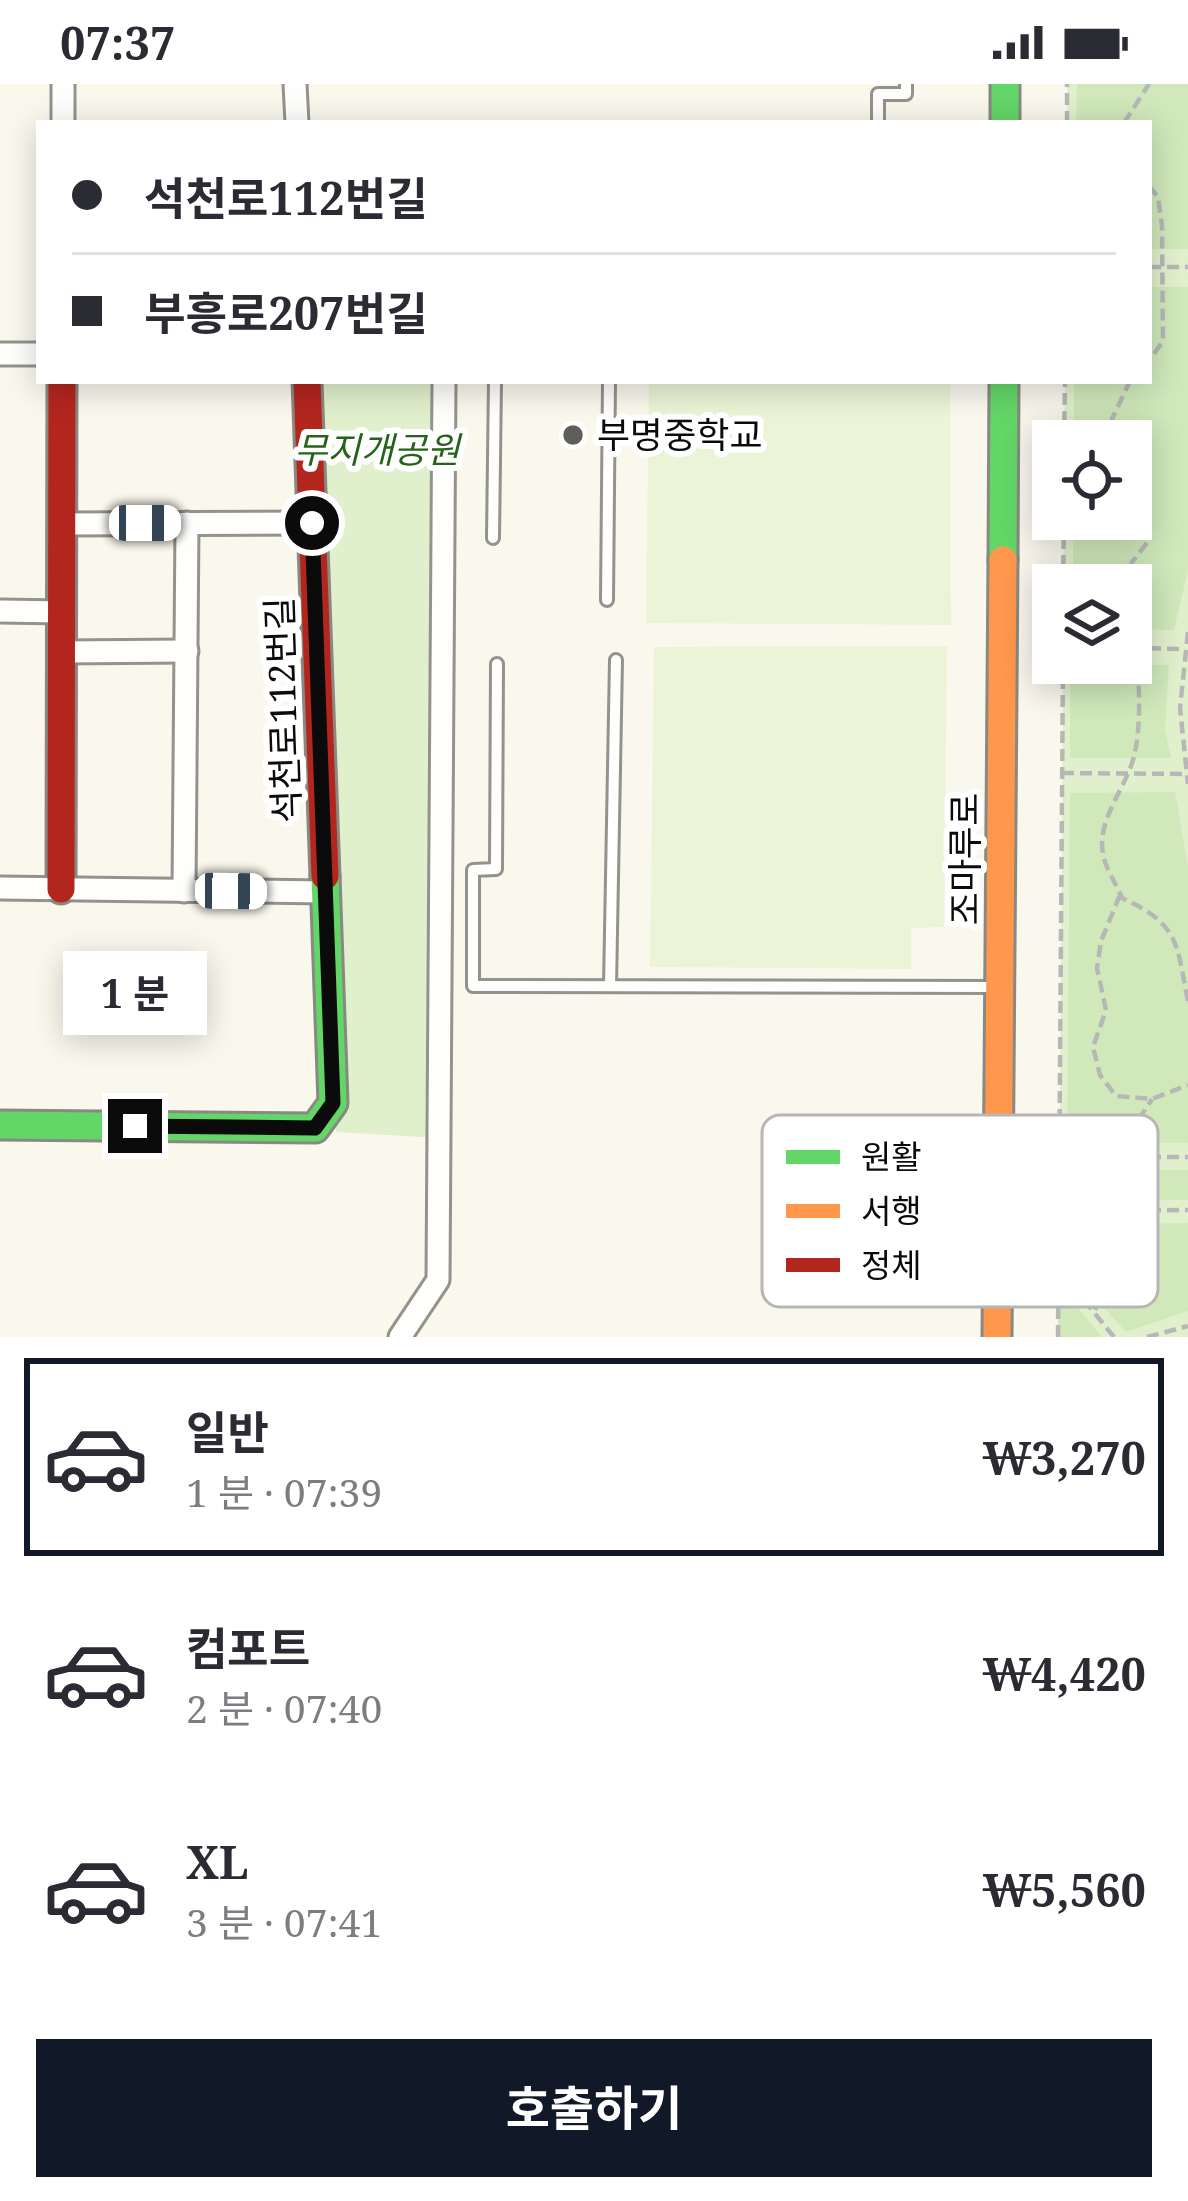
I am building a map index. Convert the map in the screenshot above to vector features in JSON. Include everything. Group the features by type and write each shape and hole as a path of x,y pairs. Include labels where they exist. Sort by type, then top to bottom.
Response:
{"street":[{"path":"63,84 63,120"},
{"path":"296,84 297,120"},
{"path":"1006,84 1006,120"},
{"path":"0,354 36,355"},
{"path":"61,889 62,384"},
{"name":"석천로112번길","path":"0,1125 315,1128 333,1103 307,384"},
{"path":"400,1337 438,1280 444,384"},
{"name":"조마루로","path":"999,1115 1004,384"},
{"path":"184,891 187,523"},
{"path":"62,524 312,523"},
{"path":"0,611 62,612"},
{"path":"62,652 187,650"},
{"path":"0,889 326,892"},
{"name":"조마루로","path":"998,1307 998,1337"}],"lane":[{"path":"878,120 878,94 906,94 907,84"},
{"path":"493,538 495,384"},
{"path":"607,600 609,384"},
{"path":"610,986 616,659"},
{"path":"497,664 496,869 473,870 473,986 1000,987"}],"path":[{"path":"1067,84 1067,120"},
{"path":"1126,120 1149,84"},
{"path":"1152,190 1158,197 1163,340 1152,356"},
{"path":"1152,267 1188,267"},
{"path":"1064,420 1065,384"},
{"path":"1112,420 1129,384"},
{"path":"1131,564 1149,540"},
{"path":"1188,632 1180,708 1188,784"},
{"path":"1152,648 1187,649"},
{"path":"1059,1115 1063,684"},
{"path":"1138,684 1131,774 1102,835 1104,858 1120,896 1144,907 1177,943 1188,1001"},
{"path":"1062,773 1187,774"},
{"path":"1120,896 1101,941 1096,968 1106,1010 1093,1047 1100,1075 1113,1094 1152,1099 1188,1085"},
{"path":"1142,1115 1152,1099"},
{"path":"1158,1210 1188,1210"},
{"path":"1092,1307 1114,1337"},
{"path":"1147,1337 1188,1326"}],"green space":[{"path":"1067,84 1188,84 1188,1337 1058,1337 1058,1307 1158,1307 1158,1115 1060,1115 1063,684 1152,684 1152,564 1063,564 1064,540 1152,540 1152,420 1064,420 1065,384 1152,384 1152,120 1067,120"},
{"path":"1077,84 1188,84 1188,249 1152,249 1152,120 1076,120"},
{"path":"1152,287 1188,287 1188,570 1174,630 1152,629 1152,564 1073,564 1073,540 1152,540 1152,420 1074,420 1074,384 1152,384"},
{"name":"무지개공원","path":"307,384 444,384 439,1138 336,1132"},
{"path":"649,384 950,384 951,625 646,623"},
{"path":"947,646 944,927 911,928 911,969 650,967 654,647"},
{"path":"1152,665 1169,665 1165,729 1171,758 1070,758 1070,684 1152,684"},
{"path":"1175,792 1188,866 1188,1143 1158,1143 1158,1115 1067,1115 1070,793"},
{"path":"1158,1170 1188,1170 1188,1200 1158,1200"},
{"path":"1158,1223 1188,1223 1188,1311 1126,1332 1104,1307 1158,1307"},
{"path":"1058,1307 1077,1307 1102,1337 1058,1337"}],"traffic: fast":[{"path":"1005,84 1005,120"},
{"path":"1003,560 1004,384"},
{"path":"0,1125 315,1128 333,1103 325,876"}],"traffic: slow":[{"path":"999,1115 1003,560"},
{"path":"997,1307 997,1337"}],"traffic: jam":[{"path":"61,889 62,384"},
{"path":"307,384 325,876"}],"place":[{"name":"부명중학교","path":"573,435"}],"route":[{"path":"135,1126 315,1128 333,1103 312,523"}]}
